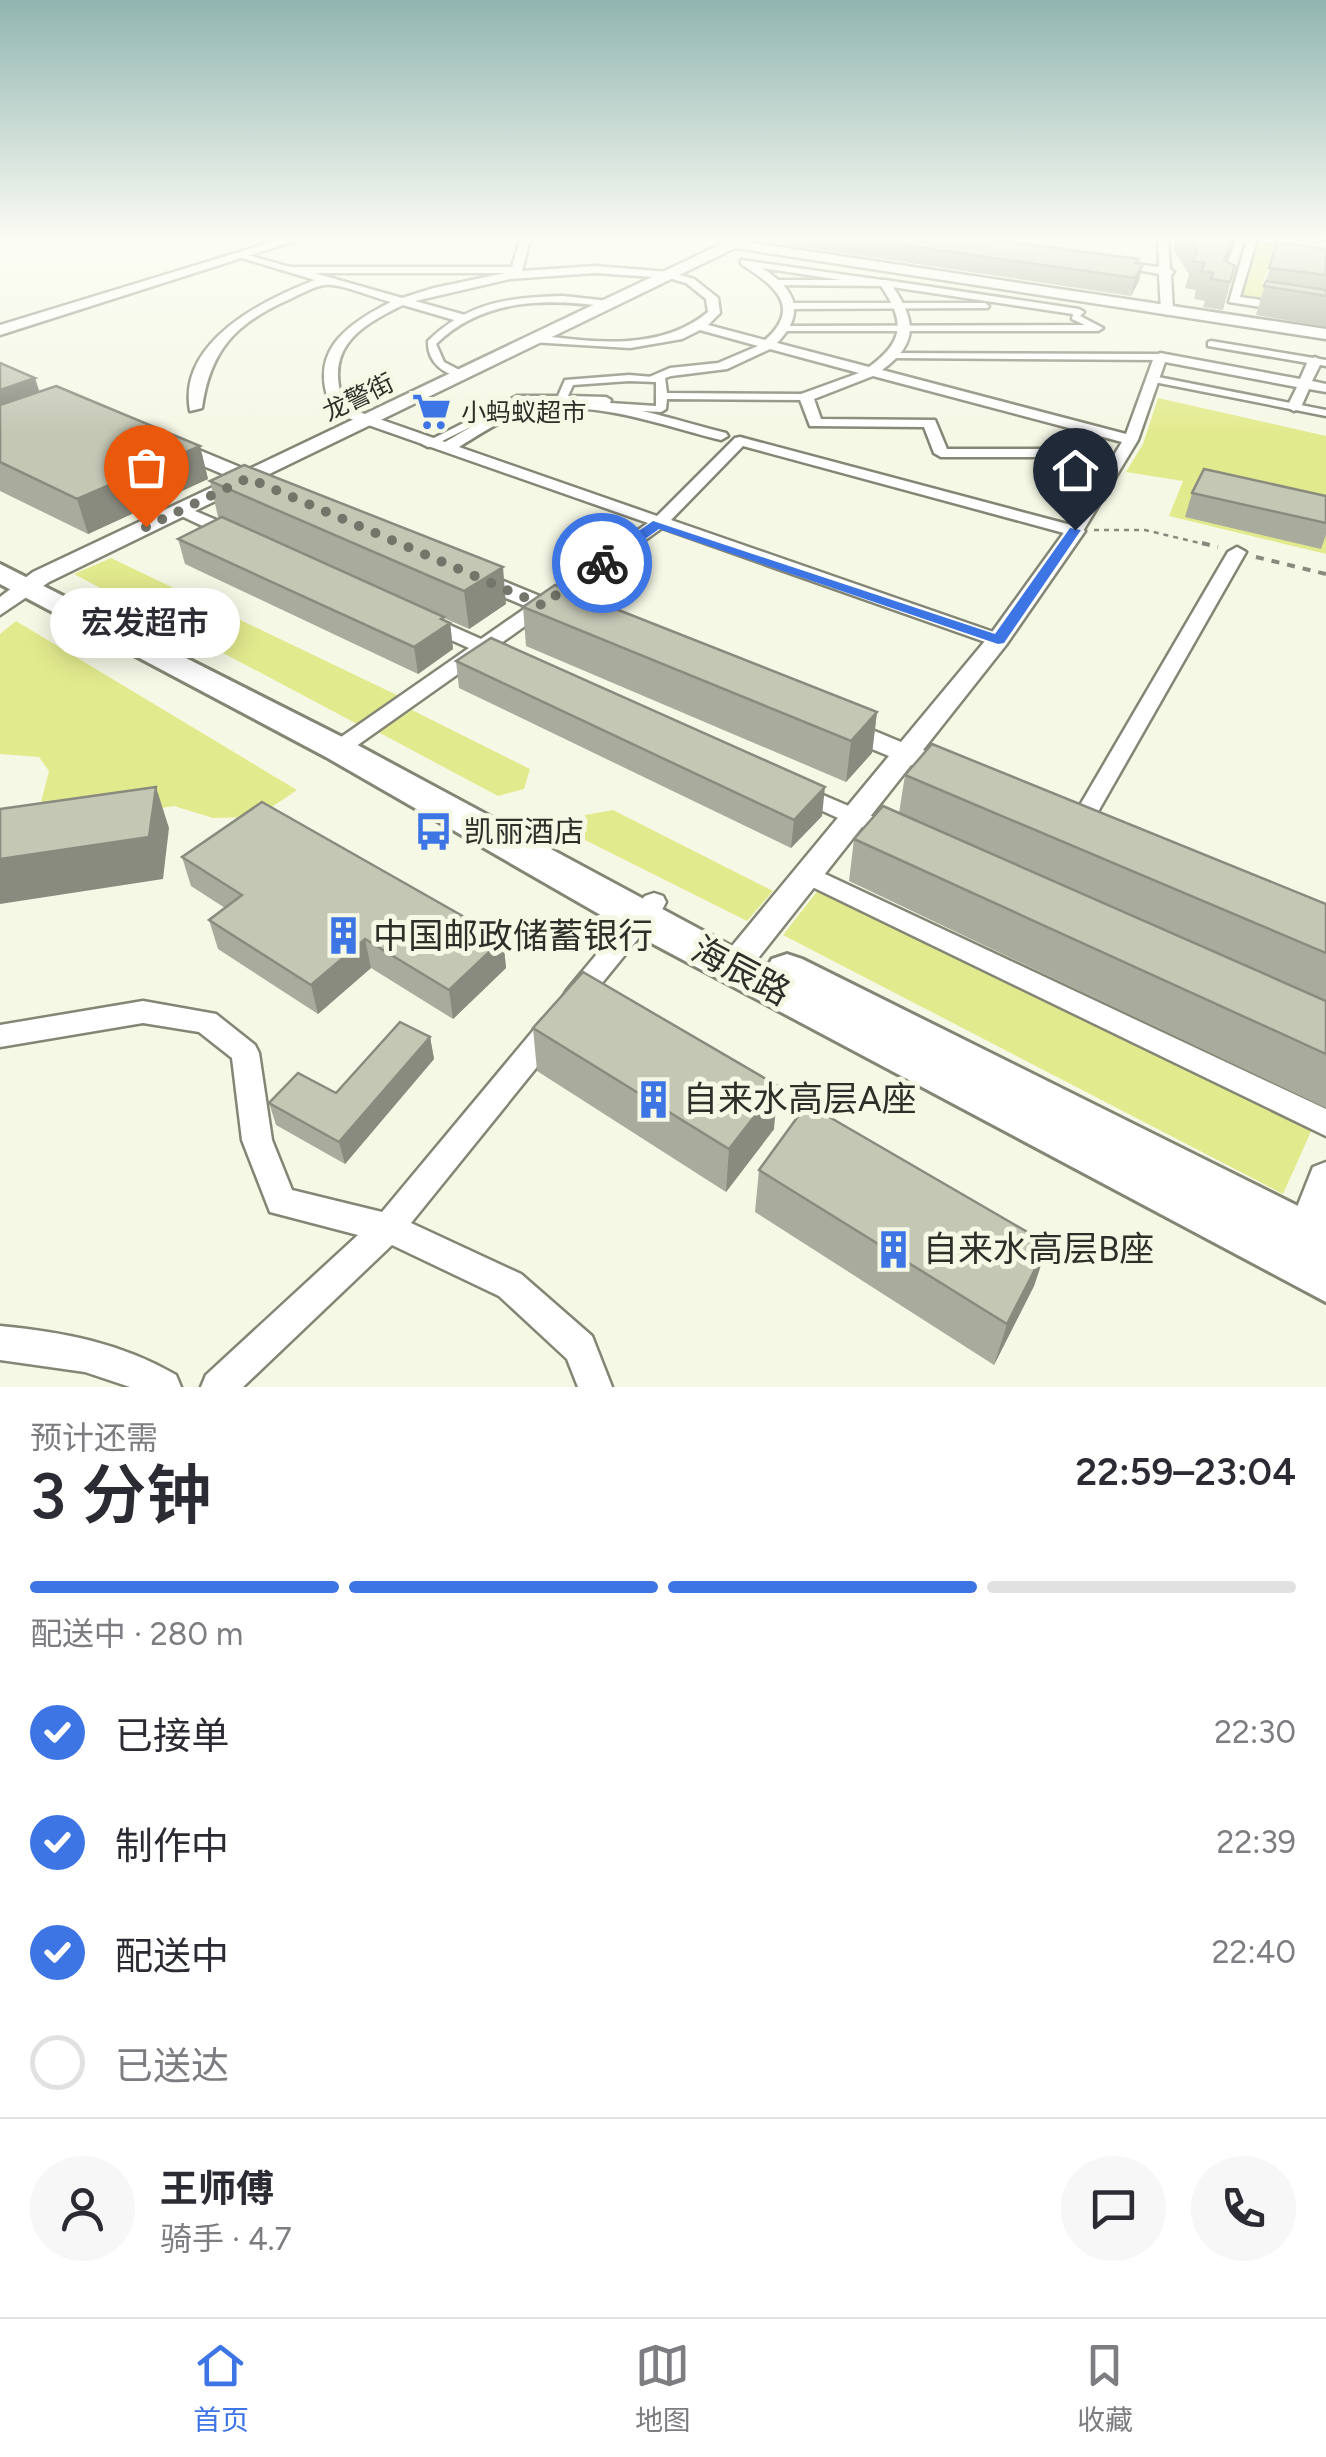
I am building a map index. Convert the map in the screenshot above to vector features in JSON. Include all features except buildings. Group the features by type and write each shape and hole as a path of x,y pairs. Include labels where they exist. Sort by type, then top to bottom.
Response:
{"main road":[{"name":"海辰路","path":"0,558 17,586 346,744 647,910 1313,1255"}],"street":[{"path":"0,330 85,304"},
{"path":"195,408 200,370 236,324 268,304"},
{"path":"401,304 361,324 338,346 328,368 338,410 998,640"},
{"path":"410,304 460,318"},
{"path":"460,375 433,358 431,343 444,327 460,318 514,304"},
{"path":"597,304 609,304"},
{"name":"龙警街","path":"17,586 609,304"},
{"path":"702,327 714,313 713,304"},
{"path":"785,328 1098,328 1076,317 1080,312 1021,304"},
{"path":"1128,304 1326,334"},
{"path":"1167,304 1167,310"},
{"path":"1260,304 1326,313"},
{"path":"654,378 666,371 719,368 767,344 785,328 789,306 1036,306"},
{"path":"662,396 806,397 849,386 893,355 902,344 902,306"},
{"path":"535,339 590,346 628,344 702,327 1131,440"},
{"path":"1210,344 1321,362 1304,384 1294,407"},
{"path":"893,355 1160,357 1326,388"},
{"path":"740,958 998,640 1075,530 1131,440 1160,357"},
{"path":"1153,379 1326,413"},
{"path":"436,446 521,398 562,399 606,400 604,406 661,409 661,380 569,382 562,399"},
{"path":"806,397 815,423 930,423 942,453 1056,453"},
{"path":"436,446 515,411 540,407 598,409 720,436"},
{"path":"144,435 282,492"},
{"path":"346,744 658,524 740,441 1075,530"},
{"path":"181,510 252,542"},
{"path":"1080,824 1237,552"},
{"path":"456,568 579,620"},
{"path":"412,615 518,664"},
{"path":"816,716 976,782"},
{"path":"784,784 891,834"},
{"path":"808,875 1326,1124"},
{"path":"218,1387 388,1228 647,910"},
{"path":"0,1036 143,1012 206,1022 245,1053 257,1140 282,1202 388,1228 510,1285 580,1348 596,1387"},
{"path":"1313,1255 1326,1179"},
{"path":"0,1343 73,1349 146,1376 164,1387"}],"path":[{"path":"1075,530 1146,530 1326,574"}],"green space":[{"path":"1276,304 1326,304 1326,311"},
{"path":"1158,398 1326,436 1326,554 1169,516 1183,481 1126,472 1143,444"},
{"path":"111,558 401,697 359,725 74,574"},
{"path":"16,621 297,790 257,817 213,818 174,806 34,829 49,771 39,757 0,754 0,634"},
{"path":"412,710 530,769 524,789 498,796 378,732"},
{"path":"613,810 773,891 747,921 579,837 585,815"},
{"path":"819,889 1313,1127 1283,1194 783,935"}],"way so far":[{"path":"146,527 248,478 542,605 602,563"}],"place":[{"name":"小蚂蚁超市","path":"431,412"},
{"name":"宏发超市","path":"146,527"},
{"name":"凯丽酒店","path":"434,832"},
{"name":"中国邮政储蓄银行","path":"343,936"},
{"name":"自来水高层A座","path":"653,1099"},
{"name":"自来水高层B座","path":"893,1249"}],"route":[{"path":"602,563 658,524 998,640 1075,530"}]}
